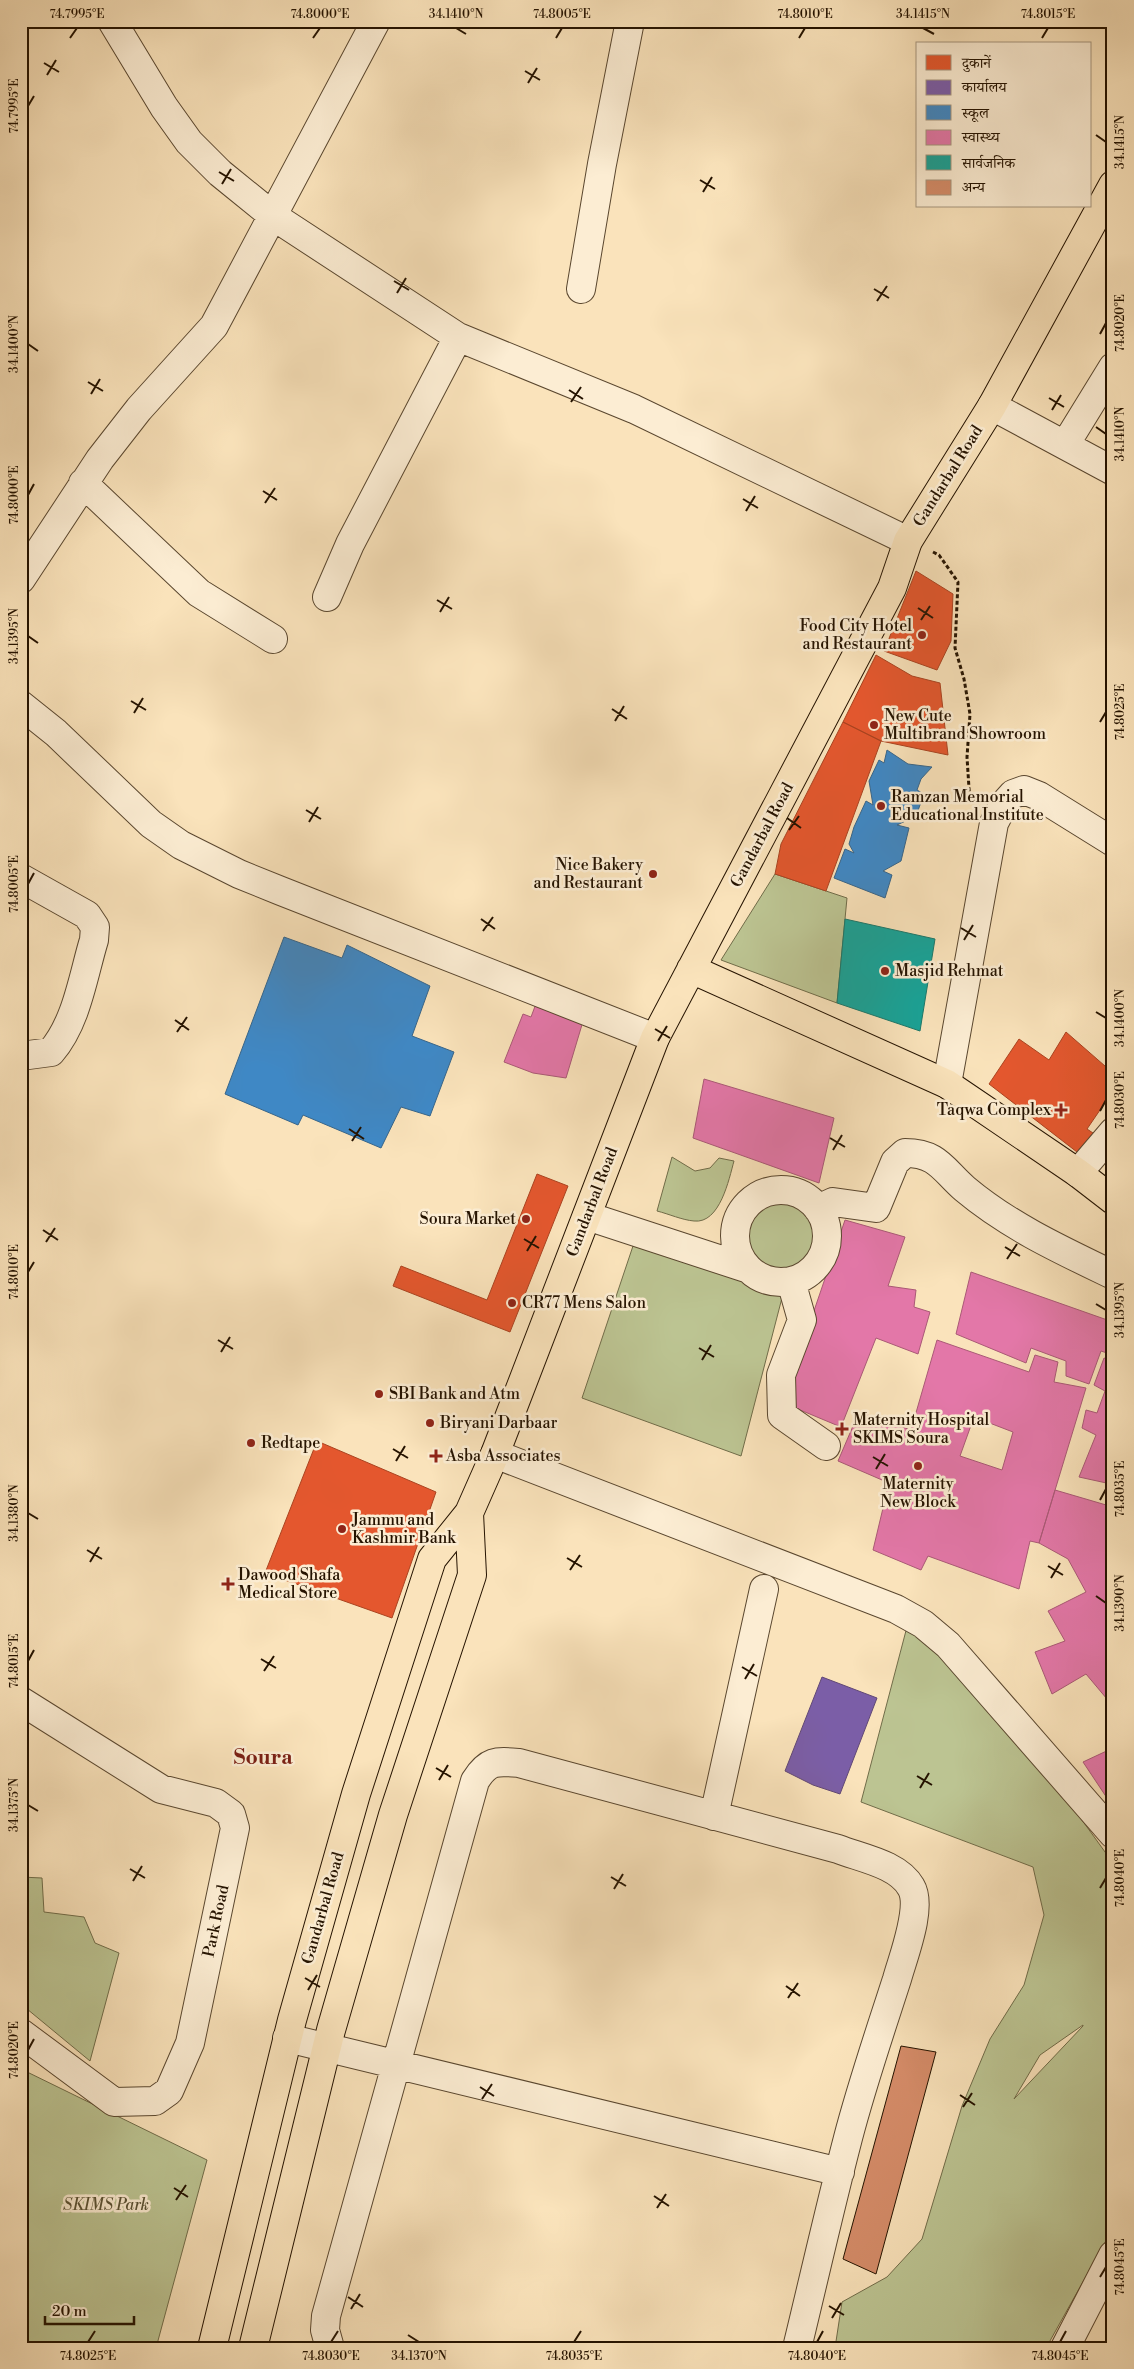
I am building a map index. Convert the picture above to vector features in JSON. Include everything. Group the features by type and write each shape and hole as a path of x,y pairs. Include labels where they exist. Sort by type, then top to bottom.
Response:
{"main road":[{"name":"Gandarbal Road","path":"212,2348 287,2038 356,1794 432,1558 469,1513 495,1454 655,1038 892,588 908,541 992,406 1113,185"},
{"path":"691,969 946,1084 1078,1173 1113,1200"},
{"name":"Gandarbal Road","path":"253,2348 327,2048 393,1815 472,1575 469,1513"}],"street":[{"path":"112,21 164,107 189,142 220,174 273,216 458,337 634,409 908,541"},
{"path":"21,579 100,459 139,409 214,326 376,21"},
{"path":"581,288 602,164 630,21"},
{"path":"327,596 350,544 458,337"},
{"path":"1065,446 1113,367"},
{"path":"992,406 1113,471"},
{"path":"83,484 199,593 273,639"},
{"path":"21,705 56,733 151,824 181,845 239,874 655,1038"},
{"path":"946,1084 994,823 1004,804 1013,794 1024,790 1039,796 1113,842"},
{"path":"21,878 87,915 95,927 94,940 70,1022 60,1042 52,1052 21,1056"},
{"path":"1078,1173 1113,1132"},
{"path":"818,1209 833,1202 876,1208 895,1162 905,1153 921,1153 946,1168 963,1187 993,1211 1049,1245 1113,1275"},
{"path":"587,1216 750,1269 762,1277 776,1282 791,1281 805,1275 817,1266 825,1252 826,1230 818,1209 807,1198 793,1192 778,1190 764,1194 751,1202 741,1214 736,1227 736,1242 740,1257 750,1269"},
{"path":"791,1281 802,1320 782,1375 782,1415 826,1446"},
{"path":"495,1454 896,1609 923,1624 948,1645 1113,1834"},
{"path":"714,1816 764,1589"},
{"name":"Park Road","path":"21,1701 161,1788 216,1803 231,1814 235,1828 190,2043 169,2091 155,2101 114,2102 21,2033"},
{"path":"330,2348 325,2330 326,2316 475,1781 482,1769 491,1763 519,1763 838,1849 886,1867 899,1875 911,1887 915,1902 905,1951 848,2136 797,2348"},
{"path":"287,2038 840,2172"},
{"path":"1064,2348 1113,2255"}],"path":[{"path":"908,541 939,555 958,582 955,648 964,679 970,714 967,757 970,805 994,823"}],"green space":[{"path":"775,874 847,898 837,1003 721,960"},
{"path":"672,1157 695,1171 710,1168 719,1158 734,1161 722,1199 711,1215 703,1220 694,1221 657,1211"},
{"path":"787,1201 799,1207 808,1216 814,1228 812,1248 804,1259 787,1269 773,1269 756,1259 748,1248 746,1228 756,1211 767,1203"},
{"path":"634,1243 783,1294 741,1456 582,1398"},
{"path":"908,1623 1035,1755 1113,1863 1113,2228 1046,2348 835,2348 842,2302 887,2277 922,2239 962,2106 990,2039 1024,1985 1044,1915 1033,1867 861,1802","holes":["1083,2026 1014,2099 1040,2055"]},
{"path":"21,1877 42,1878 44,1912 84,1917 95,1943 119,1953 90,2061 21,2004"},
{"name":"SKIMS Park","path":"21,2069 207,2160 156,2348 21,2348"}],"building: दुकानें":[{"path":"916,571 953,594 951,641 937,670 884,651"},
{"path":"876,655 912,676 940,683 948,755 881,741 843,722"},
{"path":"843,722 881,741 826,891 775,874 781,844"},
{"name":"Taqwa Complex","path":"1066,1032 1113,1073 1113,1091 1087,1129 1099,1137 1086,1159 989,1084 1019,1039 1049,1060"},
{"path":"537,1174 568,1186 510,1332 393,1286 401,1266 487,1300"},
{"path":"317,1441 436,1492 392,1618 265,1573"}],"building: कार्यालय":[{"path":"822,1677 877,1698 840,1794 813,1785 785,1771"}],"building: स्कूल":[{"path":"887,750 908,764 932,767 921,779 917,790 924,794 916,816 897,825 909,828 901,861 883,871 892,875 885,898 834,878 845,849 854,853 849,844 854,827 866,801 873,805 869,781 879,760 884,763"},
{"path":"284,937 342,958 347,945 430,986 412,1036 454,1052 430,1116 401,1107 381,1148 303,1115 298,1125 225,1094"}],"building: स्वास्थ्य":[{"path":"537,1001 584,1018 566,1078 533,1073 504,1062 523,1014 531,1017"},
{"path":"704,1079 834,1118 819,1183 693,1138"},
{"path":"845,1220 905,1237 888,1286 916,1290 914,1307 930,1312 918,1354 876,1338 841,1427 793,1407 789,1384"},
{"path":"971,1272 1113,1322 1113,1355 1101,1351 1089,1384 1066,1376 1066,1361 1031,1348 1026,1363 956,1334"},
{"name":"Maternity New Block","path":"937,1340 1029,1372 1035,1355 1058,1362 1054,1382 1086,1388 1039,1543 1030,1541 1019,1589 928,1556 921,1570 873,1550 889,1483 838,1461 859,1412 911,1430","holes":["974,1417 1013,1432 1002,1470 960,1456"]},
{"path":"1104,1358 1113,1361 1111,1484 1079,1477 1096,1435 1082,1428 1086,1410 1097,1413 1105,1391 1094,1385"},
{"path":"1055,1490 1113,1507 1113,1696 1107,1699 1086,1674 1052,1694 1035,1652 1065,1641 1048,1611 1086,1592 1068,1559 1039,1543"},
{"path":"1113,1748 1113,1807 1083,1762"}],"building: सार्वजनिक":[{"name":"Masjid Rehmat","path":"845,919 935,939 920,1031 837,1003"}],"building: अन्य":[{"path":"901,2046 936,2052 876,2274 843,2259"}],"place":[{"name":"Food City Hotel and Restaurant","path":"922,635"},
{"name":"New Cute Multibrand Showroom","path":"874,725"},
{"name":"Ramzan Memorial Educational Institute","path":"881,806"},
{"name":"Nice Bakery and Restaurant","path":"653,874"},
{"name":"Masjid Rehmat","path":"885,971"},
{"name":"Taqwa Complex","path":"1061,1110"},
{"name":"Soura Market","path":"526,1219"},
{"name":"CR77 Mens Salon","path":"512,1303"},
{"name":"SBI Bank and Atm","path":"379,1394"},
{"name":"Biryani Darbaar","path":"430,1423"},
{"name":"Maternity Hospital SKIMS Soura","path":"842,1429"},
{"name":"Redtape","path":"251,1443"},
{"name":"Asba Associates","path":"436,1456"},
{"name":"Maternity New Block","path":"918,1466"},
{"name":"Jammu and Kashmir Bank","path":"342,1529"},
{"name":"Dawood Shafa Medical Store","path":"228,1584"}],"district":[{"name":"Soura","path":"263,1758"}]}
